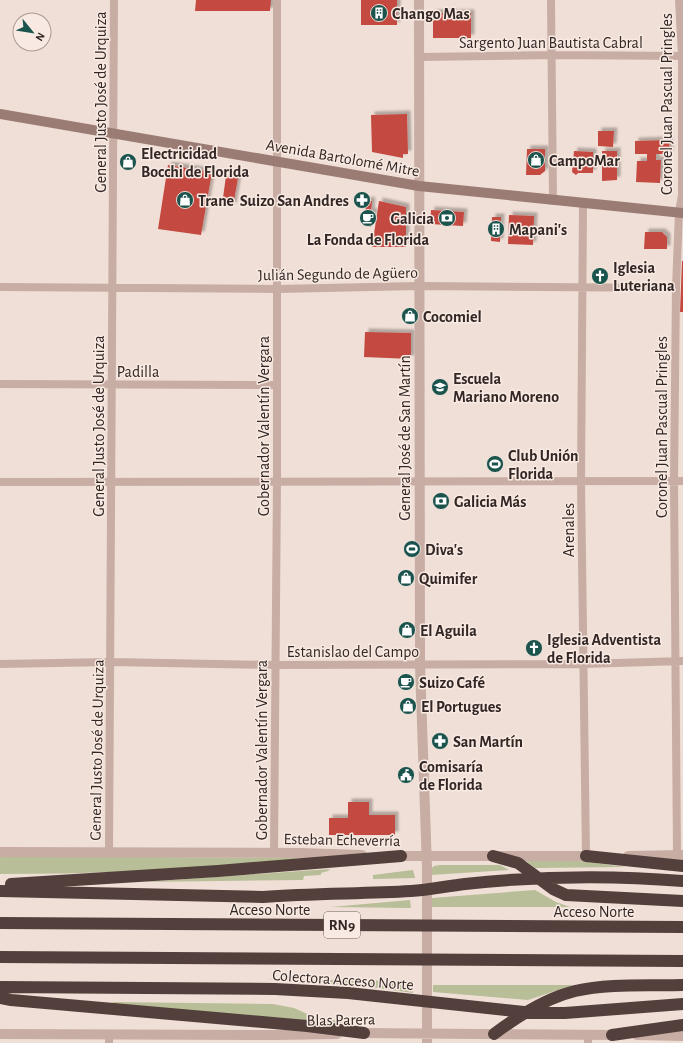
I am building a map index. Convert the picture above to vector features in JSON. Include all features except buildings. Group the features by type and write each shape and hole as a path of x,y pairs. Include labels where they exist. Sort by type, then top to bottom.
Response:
{"highway":[{"path":"0,885 218,871 401,856"},
{"path":"494,856 518,863 553,889 566,895 683,901"},
{"path":"586,856 683,866"},
{"path":"0,891 263,897 412,891 465,884 553,877 612,876 683,881"},
{"name":"Acceso Norte","path":"0,923 683,927"},
{"name":"RN9","path":"0,957 683,961"},
{"path":"494,1034 545,1002 561,995 585,989 683,985"},
{"name":"Colectora Acceso Norte","path":"0,987 275,989 348,993 533,1013 565,1013 683,1004"},
{"path":"0,998 307,1026 364,1033"},
{"path":"612,1035 683,1024"}],"main road":[{"name":"Avenida Bartolomé Mitre","path":"0,114 114,132 419,186 583,204 681,212"}],"street":[{"name":"General Justo José de Urquiza","path":"109,852 113,482 112,288 114,0"},
{"name":"Gobernador Valentín Vergara","path":"274,853 277,482 277,0"},
{"name":"General José de San Martín","path":"419,0 418,286 420,665 427,868 427,1039"},
{"path":"551,0 553,201"},
{"name":"Coronel Juan Pascual Pringles","path":"679,0 682,56 682,195 676,288 674,482 679,661 680,855"},
{"name":"Sargento Juan Bautista Cabral","path":"420,57 552,55 682,56"},
{"name":"Arenales","path":"583,204 581,482 582,664 586,856"},
{"name":"Julián Segundo de Agüero","path":"0,288 277,289 418,286 676,288"},
{"name":"Padilla","path":"0,384 277,386"},
{"path":"0,482 683,482"},
{"name":"Estanislao del Campo","path":"0,664 111,662 276,665 420,665 582,664 679,661"},
{"name":"Esteban Echeverría","path":"0,852 274,853 401,856 680,855"},
{"name":"Blas Parera","path":"0,1034 109,1039 275,1039 364,1033 427,1039 494,1034 588,1039 612,1035 683,1036"}],"green space":[{"path":"0,856 303,858 228,866 76,873 0,874"},
{"path":"525,860 580,861 626,867 535,868"},
{"path":"500,865 509,870 431,875 431,869 434,866"},
{"path":"330,869 321,873 321,875 304,876 303,880 143,882"},
{"path":"413,870 415,878 373,879 373,875"},
{"path":"535,890 556,902 570,907 432,907 432,898"},
{"path":"410,900 411,908 331,907"},
{"path":"267,979 413,981 413,993 364,986"},
{"path":"433,985 573,985 528,1000 433,992"},
{"path":"112,1002 273,1004 294,1008 314,1017 351,1023 290,1020 119,1006"}],"place":[{"name":"Chango Mas","path":"379,13"},
{"name":"CampoMar","path":"536,160"},
{"name":"Electricidad Bocchi de Florida","path":"128,162"},
{"name":"Trane","path":"185,200"},
{"name":"Suizo San Andres","path":"362,200"},
{"name":"La Fonda de Florida","path":"368,218"},
{"name":"Galicia","path":"447,218"},
{"name":"Mapani's","path":"496,229"},
{"name":"Iglesia Luteriana","path":"600,276"},
{"name":"Cocomiel","path":"410,316"},
{"name":"Escuela Mariano Moreno","path":"440,387"},
{"name":"Club Unión Florida","path":"495,464"},
{"name":"Galicia Más","path":"441,501"},
{"name":"Diva's","path":"412,549"},
{"name":"Quimifer","path":"406,578"},
{"name":"El Aguila","path":"407,630"},
{"name":"Iglesia Adventista de Florida","path":"534,648"},
{"name":"Suizo Café","path":"406,682"},
{"name":"El Portugues","path":"408,706"},
{"name":"San Martín","path":"440,741"},
{"name":"Comisaría de Florida","path":"406,775"}]}
